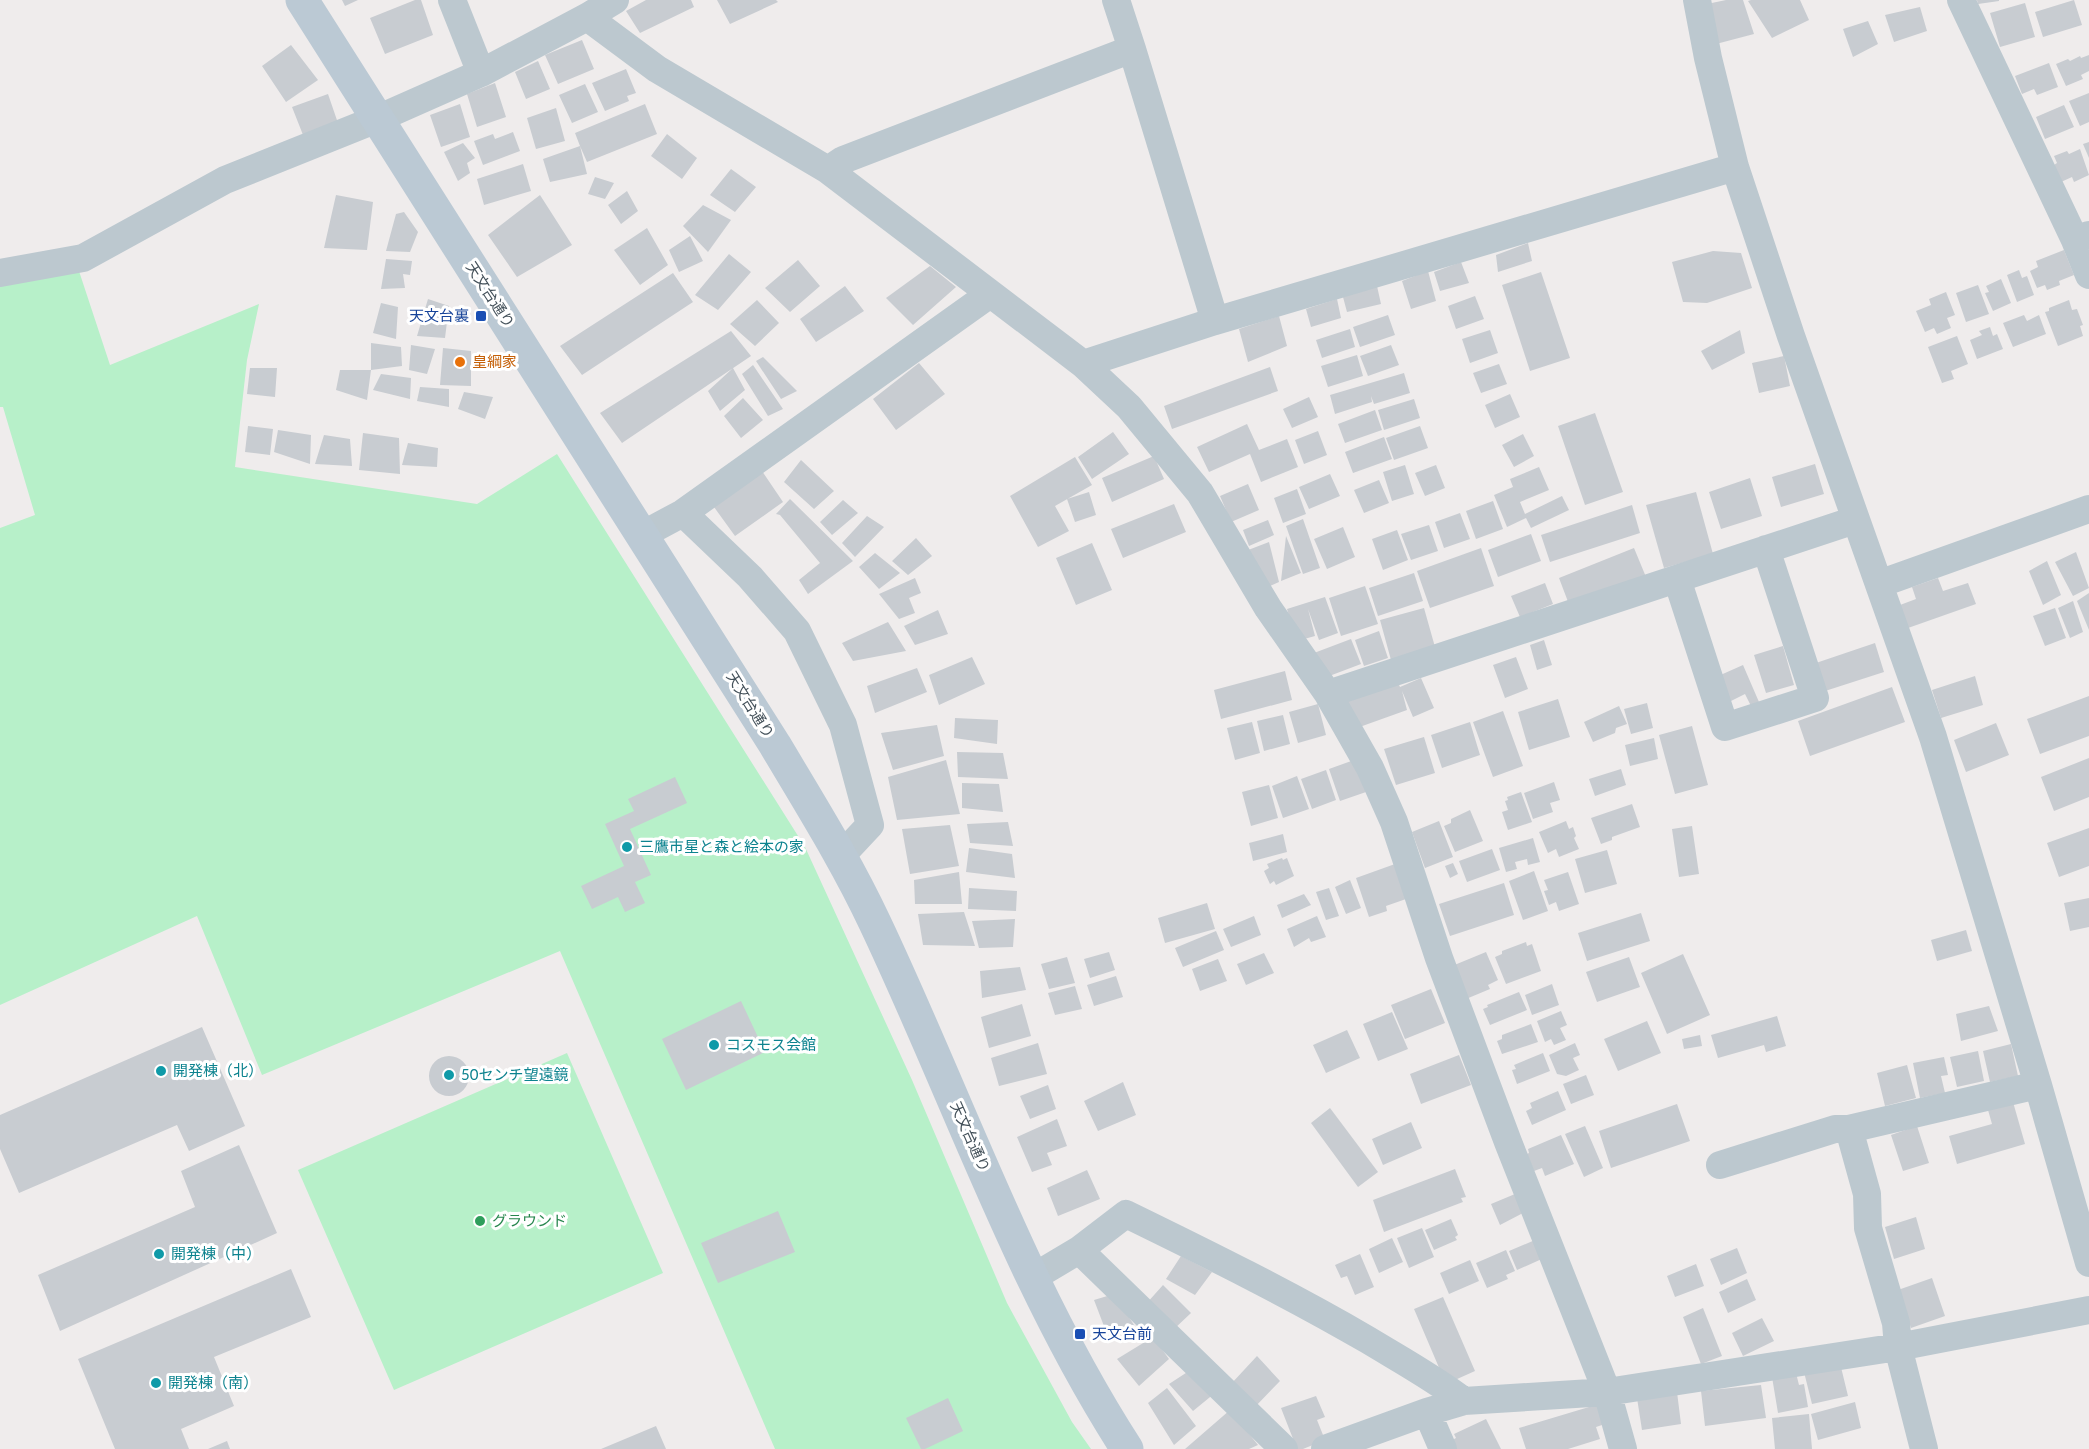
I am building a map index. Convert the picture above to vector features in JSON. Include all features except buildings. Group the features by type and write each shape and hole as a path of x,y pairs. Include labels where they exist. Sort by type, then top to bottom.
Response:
{"main road":[{"name":"天文台通り","path":"302,0 775,745 842,856 875,923 1032,1278 1097,1401 1126,1449"}],"street":[{"path":"452,0 481,73"},
{"path":"0,273 83,258 225,180 377,119 481,73 587,18 615,0"},
{"path":"1116,0 1215,321"},
{"path":"1696,0 1735,167 1791,336 1933,737 2038,1085 2078,1184 2089,1263"},
{"path":"1961,0 2082,237 2089,276"},
{"path":"587,18 657,69 828,170 1083,364 1129,406 1200,493 1268,608 1328,694 1370,768 1394,822 1433,940 1508,1142 1607,1392 1623,1449"},
{"path":"828,170 843,160 1132,49"},
{"path":"1083,364 1215,321 1735,167"},
{"path":"642,535 683,513 990,294"},
{"path":"1879,584 2089,509"},
{"path":"683,513 750,577 797,631 843,725 870,825 842,856"},
{"path":"1328,694 1855,520"},
{"path":"1677,579 1725,727 1815,698 1767,549"},
{"path":"1720,1166 1835,1130 1850,1129 2038,1085"},
{"path":"1850,1129 1868,1194 1868,1228 1896,1323 1899,1347 1924,1449"},
{"path":"1032,1278 1079,1250 1126,1214 1239,1269 1330,1319 1438,1382 1464,1401"},
{"path":"1079,1250 1284,1449"},
{"path":"1325,1449 1464,1401 1607,1392 1899,1347 2089,1310"},
{"path":"1427,1412 1443,1449"}],"green space":[{"path":"77,265 110,365 259,304 247,360 235,467 477,504 557,454 805,847 912,1080 1007,1303 1072,1422 1091,1449 775,1449 560,951 262,1075 197,916 0,1005 0,528 35,515 3,407 0,407 0,275"},
{"name":"グラウンド","path":"567,1053 663,1273 394,1390 298,1170"}],"place":[{"name":"天文台裏","path":"481,316"},
{"name":"皇綱家","path":"460,362"},
{"name":"三鷹市星と森と絵本の家","path":"627,847"},
{"name":"コスモス会館","path":"714,1045"},
{"name":"開発棟（北）","path":"161,1071"},
{"name":"50センチ望遠鏡","path":"449,1075"},
{"name":"グラウンド","path":"480,1221"},
{"name":"開発棟（中）","path":"159,1254"},
{"name":"天文台前","path":"1080,1334"},
{"name":"開発棟（南）","path":"156,1383"}]}
